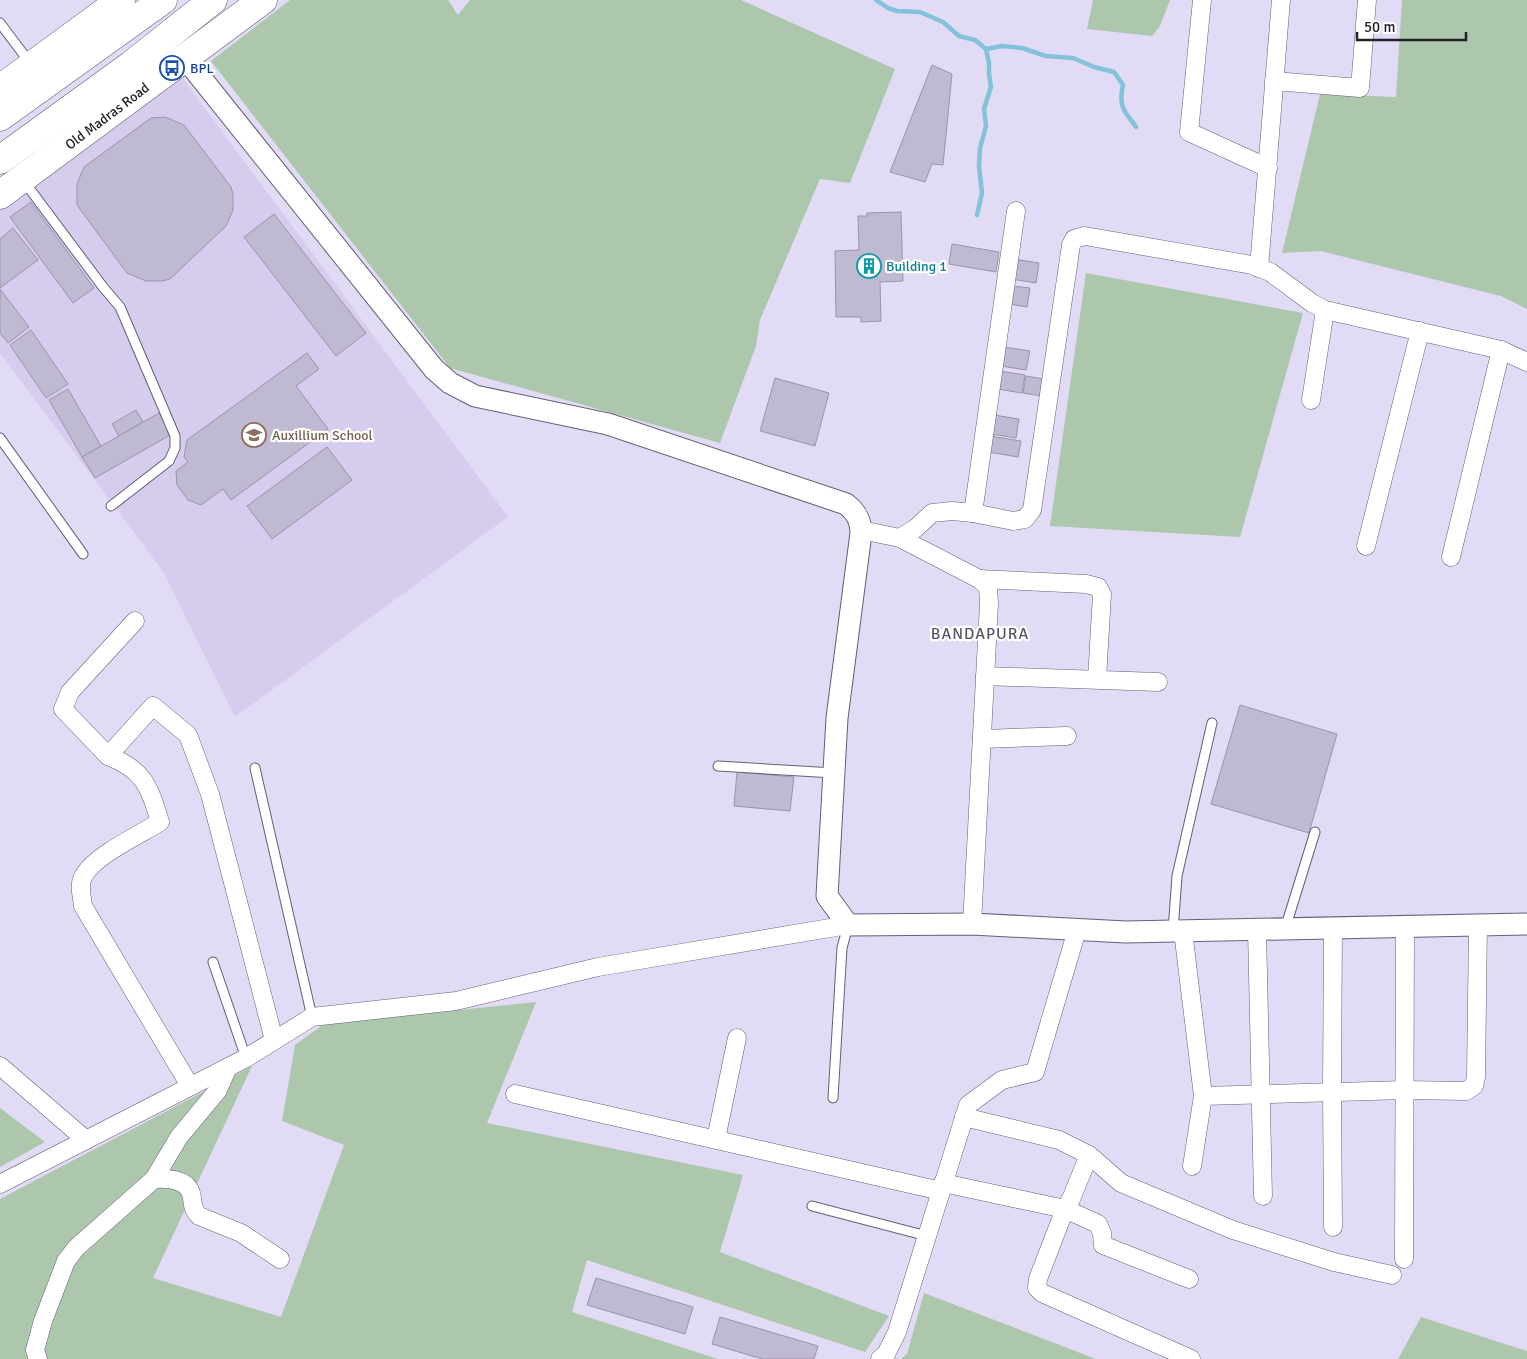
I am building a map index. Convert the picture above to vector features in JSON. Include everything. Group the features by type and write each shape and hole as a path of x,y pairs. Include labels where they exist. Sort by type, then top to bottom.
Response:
{"main road":[{"path":"0,89 122,0"},
{"path":"0,117 163,0"},
{"name":"Old Madras Road","path":"0,160 131,65 213,0"},
{"name":"Old Madras Road","path":"0,195 263,0"}],"street":[{"path":"1202,0 1189,132 1268,168"},
{"path":"1259,268 1281,0"},
{"path":"1274,81 1360,88 1367,0"},
{"path":"185,58 434,369 450,383 475,396 608,424 846,504 856,514 861,530 837,718 827,896 848,925"},
{"path":"973,513 1016,211"},
{"path":"900,538 916,528 932,513 952,511 973,513 1013,521 1025,519 1032,510 1071,245 1074,238 1086,236 1252,265 1270,272 1312,303 1326,310 1501,350 1527,362"},
{"path":"1311,400 1326,310"},
{"path":"1366,546 1420,331"},
{"path":"1452,557 1501,350"},
{"path":"861,530 900,538 979,579 988,587 989,603 972,924"},
{"path":"979,579 1086,584 1098,587 1102,594 1097,680"},
{"path":"135,621 70,692 63,709 108,756 122,761 141,776 153,800 160,822 100,858 83,876 80,890 83,906 190,1086"},
{"path":"985,676 1158,682"},
{"path":"108,756 153,706 188,735 210,794 274,1040"},
{"path":"982,739 1067,736"},
{"path":"0,1184 246,1058 312,1017 456,1001 598,967 848,925 972,924 1126,932 1527,924"},
{"path":"1202,1096 1332,1091 1466,1091 1474,1086 1476,1078 1478,925"},
{"path":"1404,1259 1405,926"},
{"path":"1333,928 1333,1227"},
{"path":"880,1359 886,1354 897,1332 968,1104 1002,1080 1035,1072 1077,930"},
{"path":"1257,930 1263,1196"},
{"path":"1178,931 1202,1096 1192,1166"},
{"path":"716,1139 737,1038"},
{"path":"0,1066 86,1140"},
{"path":"38,1359 35,1350 43,1321 66,1261 76,1248 154,1179 179,1137 218,1090 228,1067"},
{"path":"515,1094 942,1187 1065,1209 1098,1224 1102,1233 1103,1245 1189,1279"},
{"path":"964,1118 1059,1140 1090,1155 1121,1183 1233,1230 1334,1262 1392,1275"},
{"path":"1090,1155 1065,1209 1038,1279 1037,1288 1042,1294 1191,1359"},
{"path":"154,1179 167,1178 185,1185 190,1189 194,1211 198,1216 241,1233 280,1259"}],"lane":[{"path":"0,23 32,66"},
{"path":"22,179 103,288 120,307 175,436 175,448 169,461 111,506"},
{"path":"0,438 83,554"},
{"path":"1178,931 1177,876 1212,723"},
{"path":"718,766 834,773"},
{"path":"255,768 312,1017"},
{"path":"1285,929 1315,832"},
{"path":"834,1098 842,948 848,925"},
{"path":"213,962 246,1058"},
{"path":"812,1206 927,1236"}],"shaded area":[{"name":"Auxillium School","path":"181,76 508,517 235,717 164,573 0,353 0,209"}],"green space":[{"path":"290,0 448,0 458,15 470,0 741,0 895,69 850,183 820,179 760,320 756,346 720,443 450,368 211,61"},
{"path":"1093,0 1170,0 1160,26 1152,36 1087,29"},
{"path":"1402,0 1527,0 1527,309 1501,296 1321,251 1282,253 1320,94 1396,97"},
{"path":"1086,273 1303,313 1240,537 1050,526"},
{"path":"536,1002 487,1123 743,1175 720,1252 889,1316 865,1352 587,1260 572,1312 718,1359 0,1359 0,1199 252,1066 153,1278 281,1317 344,1145 282,1121 295,1045 324,1024"},
{"path":"0,1108 45,1142 0,1167"},
{"path":"924,1293 1096,1359 901,1359 907,1354"},
{"path":"1421,1317 1527,1351 1527,1359 1398,1359"}],"building":[{"path":"932,65 952,74 943,165 932,164 925,182 890,172"},
{"path":"165,117 184,125 231,187 233,210 226,226 170,279 146,281 127,273 77,205 77,184 84,167 151,118"},
{"path":"31,202 94,288 73,303 10,217"},
{"name":"Building 1","path":"901,212 903,281 880,282 881,321 861,322 861,317 836,317 835,251 859,250 858,216 867,216 867,213"},
{"path":"274,214 366,333 336,356 244,237"},
{"path":"13,228 38,260 0,288 0,239"},
{"path":"952,244 999,252 996,272 949,264"},
{"path":"1014,259 1039,263 1036,283 1011,279"},
{"path":"1012,286 1030,288 1027,307 1009,304"},
{"path":"0,289 29,327 8,343 0,333"},
{"path":"31,330 68,384 46,398 10,345"},
{"path":"1004,347 1030,351 1026,370 1001,366"},
{"path":"307,353 319,369 296,386 328,429 231,500 223,489 201,505 188,500 177,485 176,471 188,462 184,457 187,440"},
{"path":"1000,371 1025,375 1022,393 997,389"},
{"path":"1026,376 1050,380 1047,397 1023,393"},
{"path":"775,378 829,393 815,446 760,431"},
{"path":"68,389 101,446 82,457 49,400"},
{"path":"136,410 143,422 119,436 112,424"},
{"path":"159,413 172,434 95,478 82,457"},
{"path":"994,415 1019,419 1016,438 991,434"},
{"path":"990,436 1021,441 1018,457 988,452"},
{"path":"327,447 352,480 272,539 247,506"},
{"path":"1240,705 1337,734 1309,833 1211,804"},
{"path":"737,772 794,777 790,811 734,806"},
{"path":"596,1278 693,1307 685,1334 587,1305"},
{"path":"720,1317 818,1346 814,1359 762,1359 712,1344"}],"waterway":[{"path":"876,0 888,8 897,11 920,12 943,22 959,36 975,40 986,49 991,87 984,109 986,126 980,148 979,166 982,193 977,215"},
{"path":"986,49 1002,46 1022,48 1046,56 1073,58 1094,67 1114,72 1123,85 1121,98 1123,108 1136,127"}],"place":[{"name":"BPL","path":"172,68"},
{"name":"Building 1","path":"869,266"},
{"name":"Auxillium School","path":"254,435"}],"district":[{"name":"BANDAPURA","path":"980,633"}]}
